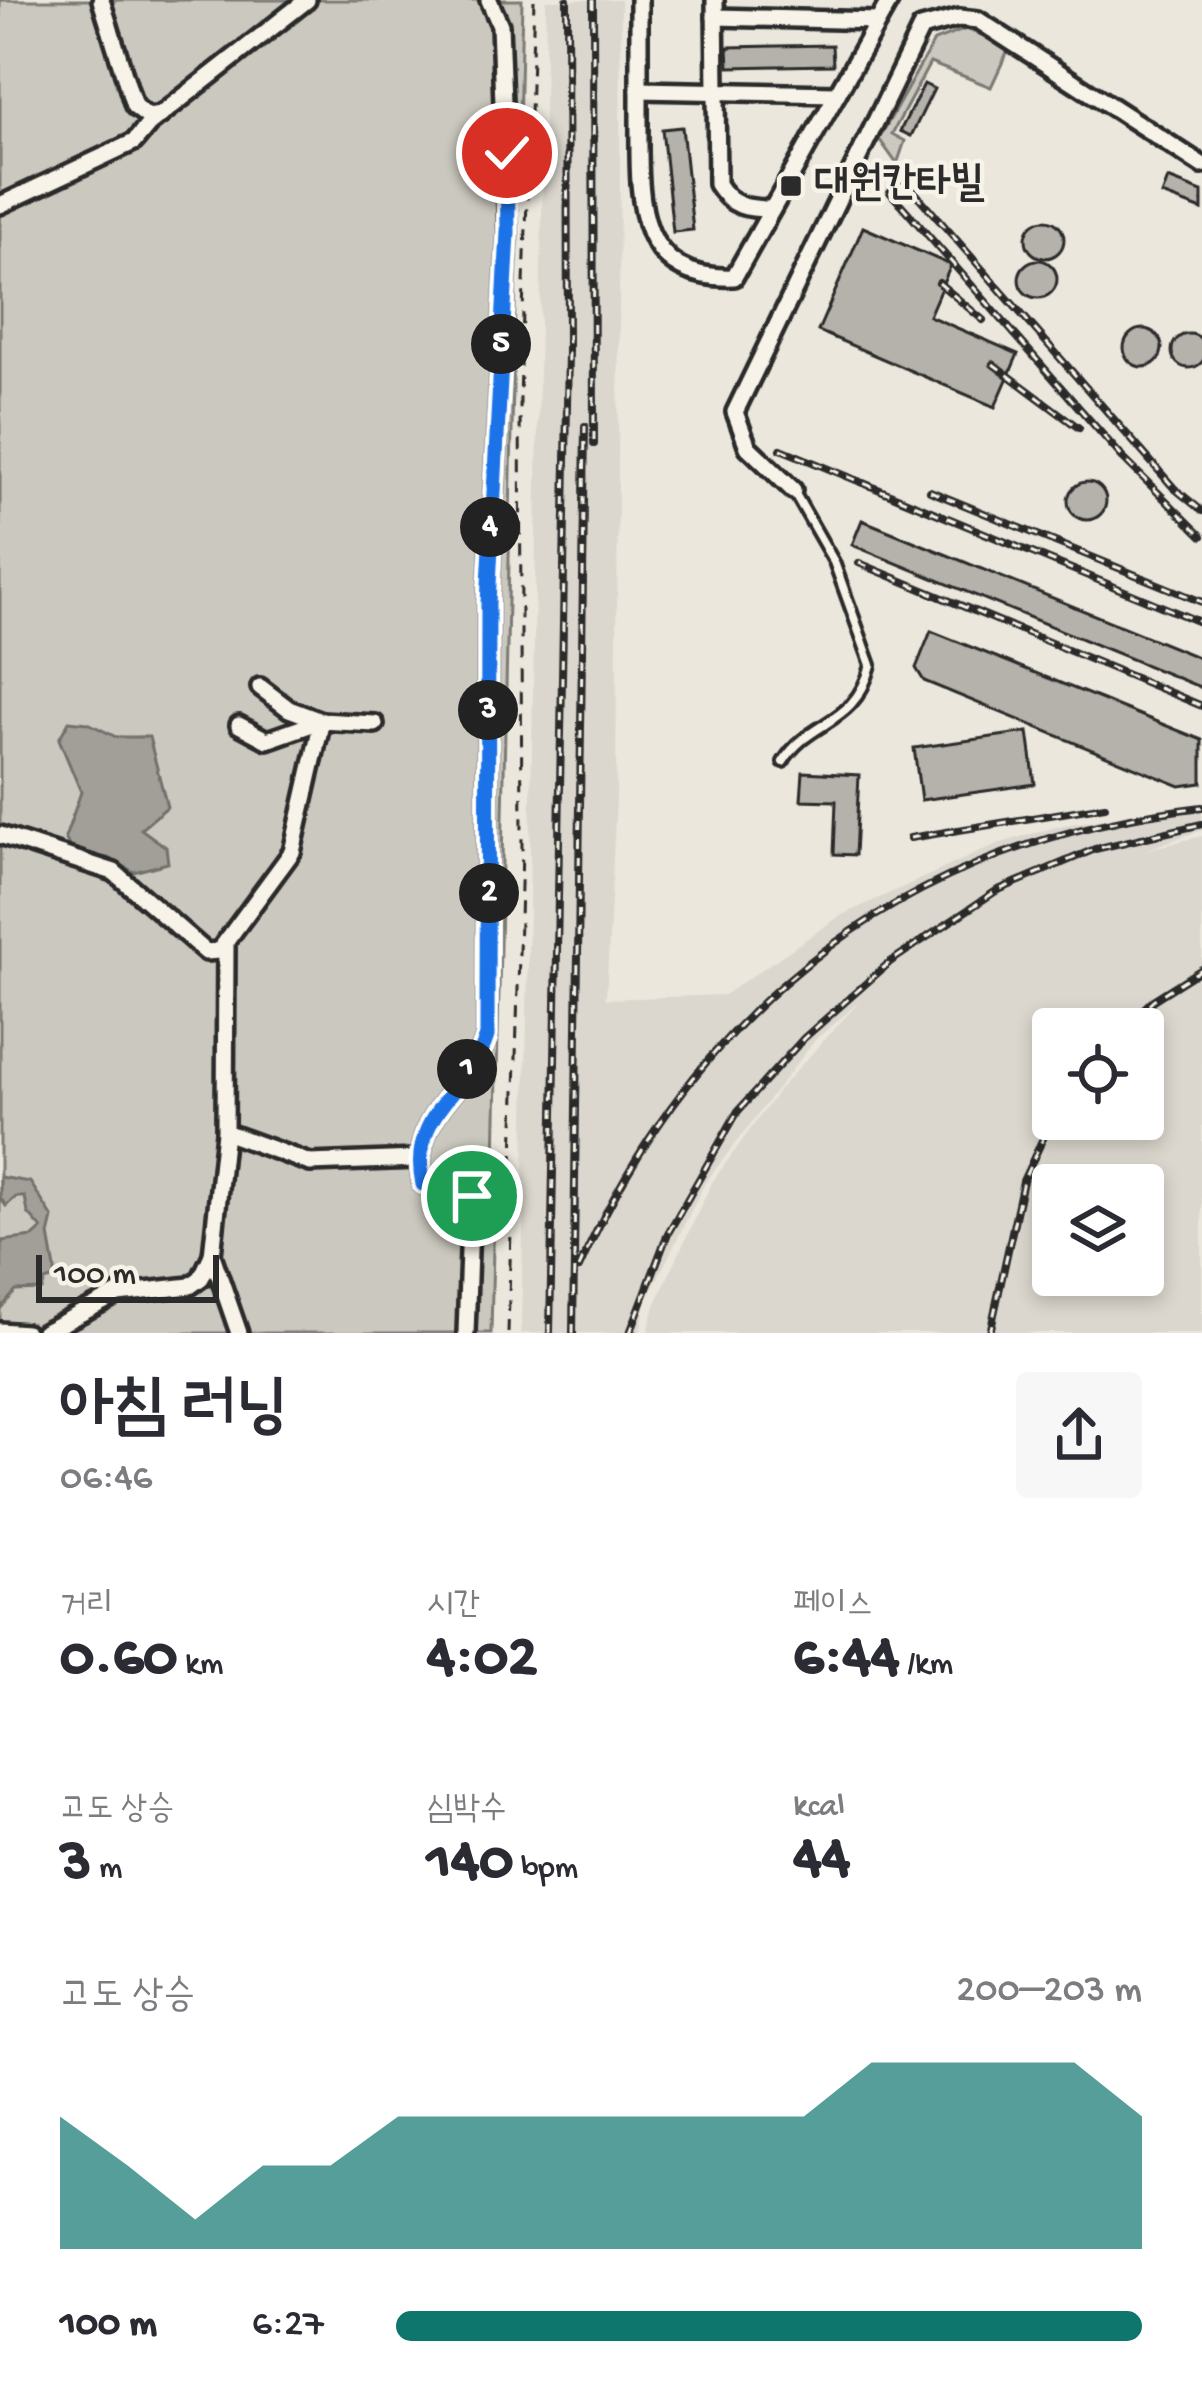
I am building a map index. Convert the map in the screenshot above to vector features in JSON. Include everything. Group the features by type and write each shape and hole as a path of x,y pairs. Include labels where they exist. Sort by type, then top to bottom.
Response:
{"street":[{"path":"100,0 134,106 148,117 161,115"},
{"path":"0,205 134,142 161,115 307,0"},
{"path":"466,1333 472,1196 460,1186 417,1190 417,1159 439,1106 482,1055 487,1036 488,586 508,233 500,25 489,0"},
{"path":"639,0 639,211 656,246 690,270 734,277 890,0"},
{"path":"772,209 744,208 725,198 717,184 715,9 878,21"},
{"path":"794,490 748,447 735,412 921,28 959,18 978,20 1202,166"},
{"path":"639,90 837,94"},
{"path":"260,687 289,709 321,721 375,724"},
{"path":"238,725 267,740 321,721"},
{"path":"0,835 114,872 206,952 219,951 292,852 321,721"},
{"path":"43,1333 118,1294 190,1286 201,1278 212,1256 225,1132 226,944"},
{"path":"225,1132 310,1163 417,1159"},
{"path":"212,1256 239,1333"},
{"path":"0,1331 26,1333"}],"lane":[{"path":"783,762 793,746 857,703 872,665 834,562 794,490"}],"path":[{"path":"508,1333 522,851 520,398 534,0"}],"shaded area":[{"path":"0,0 522,0 491,1333 0,1333"},
{"path":"546,0 621,0 616,799 606,999 724,995 840,916 997,844 1063,825 1202,804 1202,830 1145,850 1202,836 1202,1333 648,1333 655,1305 712,1182 782,1086 859,1002 815,1040 705,1183 646,1302 640,1333 521,1333"},
{"path":"966,29 1010,46 991,87 930,63 892,134 905,141 897,164 879,139 934,41"},
{"path":"69,721 88,723 116,737 149,737 167,807 141,829 166,847 168,863 134,872 108,858 71,850 65,838 81,792 59,739"},
{"path":"0,1177 30,1182 53,1218 49,1235 55,1269 55,1278 45,1281 42,1290 16,1291 1,1308 2,1241 33,1237 42,1229 28,1213 25,1197 16,1197 6,1206 0,1197"}],"building":[{"path":"832,45 833,65 729,67 728,47"},
{"path":"924,84 934,89 911,136 900,131"},
{"path":"682,127 693,230 673,232 662,129"},
{"path":"1168,179 1202,192 1202,210 1162,195"},
{"path":"1045,220 1058,226 1064,239 1058,252 1045,258 1032,252 1026,239 1032,226"},
{"path":"863,227 951,265 929,316 1018,354 995,407 818,331"},
{"path":"1038,260 1051,266 1057,279 1051,292 1038,298 1025,292 1019,279 1025,266"},
{"path":"1143,329 1156,335 1162,348 1156,361 1143,367 1130,361 1124,348 1130,335"},
{"path":"1189,334 1201,339 1201,363 1189,368 1177,363 1172,351 1177,339"},
{"path":"1087,482 1100,488 1106,501 1100,514 1087,520 1074,514 1068,501 1074,488"},
{"path":"862,520 1202,659 1202,688 852,545"},
{"path":"931,631 1202,740 1202,783 1180,786 924,681 916,668"},
{"path":"1028,732 1035,784 921,800 914,748"},
{"path":"803,772 859,775 855,855 834,854 836,801 801,800"}],"railway":[{"path":"550,1333 568,351 567,0"},
{"path":"593,0 594,444"},
{"path":"904,180 1174,488 1202,511"},
{"path":"890,192 1123,458 1202,536"},
{"path":"939,283 983,320"},
{"path":"993,364 1079,428"},
{"path":"573,1333 585,426"},
{"path":"781,449 1202,623"},
{"path":"930,491 1202,602"},
{"path":"859,563 1202,706"},
{"path":"910,838 1105,806"},
{"path":"579,1268 628,1173 686,1088 752,1013 826,950 908,897 998,856 1096,826 1202,807"},
{"path":"630,1333 668,1233 738,1111 804,1038 890,962 996,891 1095,849 1202,824"},
{"path":"1145,1008 1202,969"},
{"path":"990,1333 1023,1181 1042,1140"}],"place":[{"name":"대원칸타빌","path":"791,186"}],"route":[{"path":"472,1196 460,1186 423,1184 417,1159 439,1106 457,1079 482,1055 487,1036 488,603 508,233 507,153"}]}
